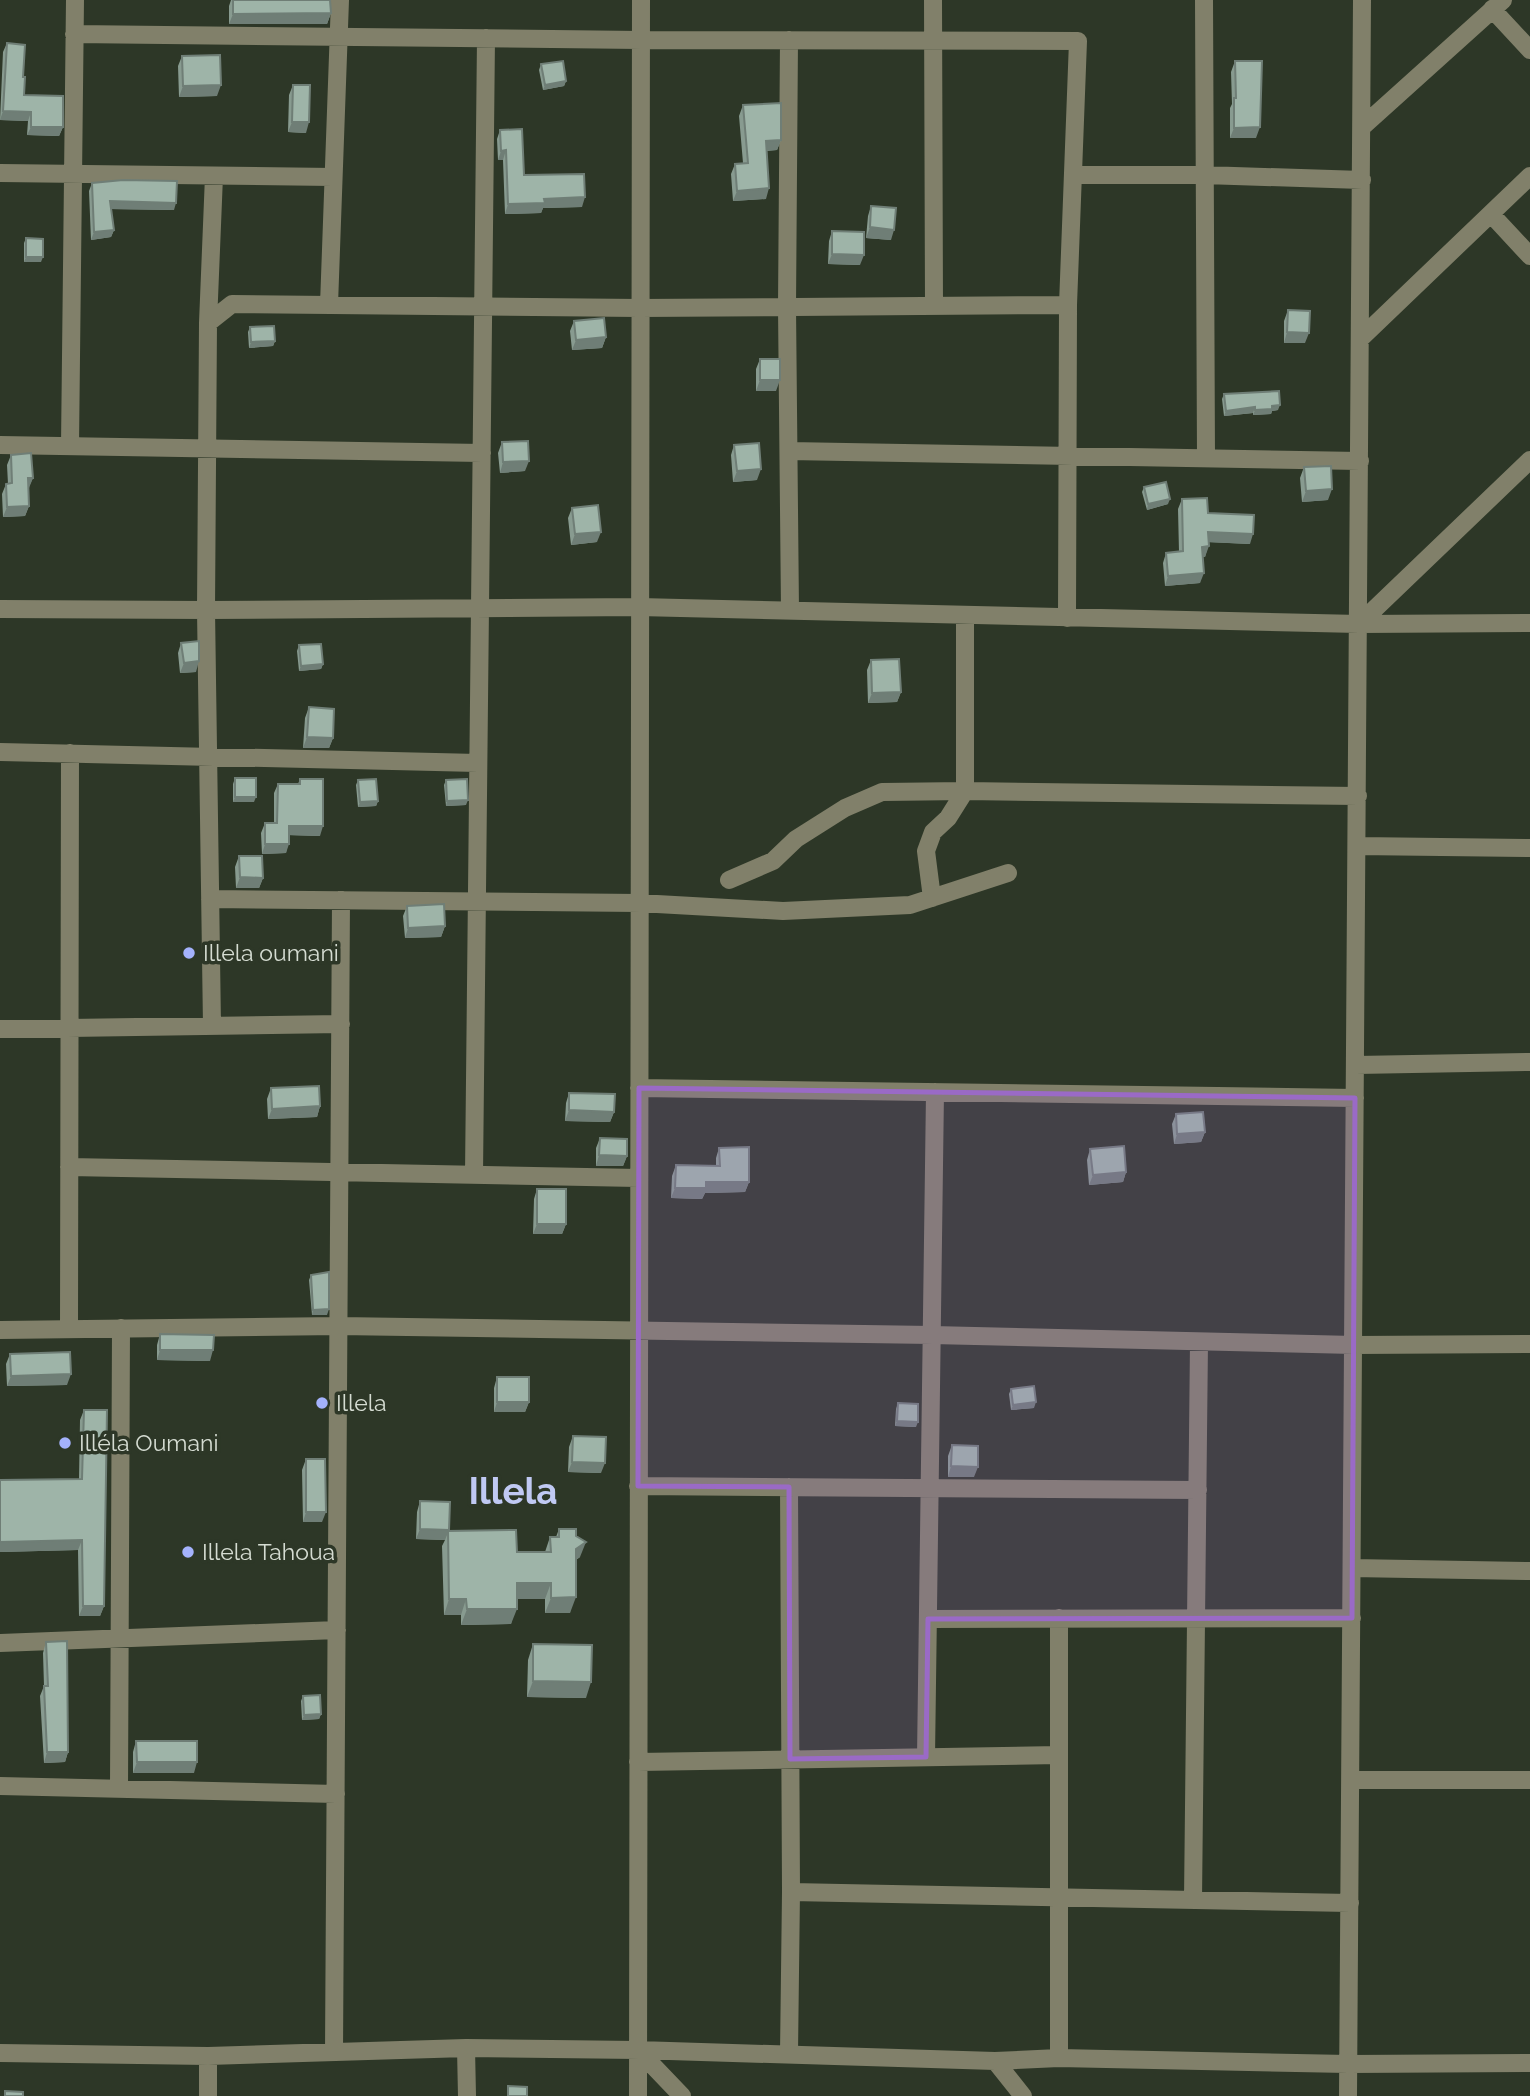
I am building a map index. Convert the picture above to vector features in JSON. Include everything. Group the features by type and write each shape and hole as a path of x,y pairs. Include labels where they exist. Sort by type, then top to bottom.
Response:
{"street":[{"path":"70,446 75,0"},
{"path":"328,305 340,0"},
{"path":"638,2096 641,0"},
{"path":"933,0 934,306"},
{"path":"1203,0 1206,458"},
{"path":"1348,2096 1362,0"},
{"path":"1362,127 1497,4 1530,50"},
{"path":"74,34 1078,41 1068,305 1067,618"},
{"path":"474,1175 486,38"},
{"path":"789,40 787,307 790,611"},
{"path":"0,173 333,177"},
{"path":"1073,175 1204,175 1362,180"},
{"path":"212,1026 206,610 208,323 214,176"},
{"path":"1361,338 1530,176"},
{"path":"1490,214 1530,256"},
{"path":"208,323 232,304 639,309 1068,305"},
{"path":"0,445 482,453"},
{"path":"789,451 1360,461"},
{"path":"1359,624 1530,460"},
{"path":"0,609 639,607 1359,624 1530,623"},
{"path":"932,898 926,851 933,832 948,818 965,791 965,616"},
{"path":"0,752 478,763"},
{"path":"69,1329 70,753"},
{"path":"729,880 773,860 796,839 845,808 882,792 1358,796"},
{"path":"1357,846 1530,848"},
{"path":"210,898 639,903 783,911 910,905 1008,873"},
{"path":"334,2052 341,900"},
{"path":"0,1029 341,1024"},
{"path":"1356,1065 1530,1062"},
{"path":"639,1088 1356,1098"},
{"path":"926,1757 935,1092"},
{"path":"69,1167 638,1178"},
{"path":"0,1329 339,1326 932,1335 1354,1345 1530,1344"},
{"path":"119,1789 121,1328"},
{"path":"1193,1900 1199,1342"},
{"path":"638,1486 1198,1490"},
{"path":"789,1487 789,2053"},
{"path":"1352,1568 1530,1571"},
{"path":"1059,1618 1059,2058"},
{"path":"928,1619 1352,1618"},
{"path":"0,1643 337,1630"},
{"path":"638,1762 1059,1755"},
{"path":"1351,1780 1530,1780"},
{"path":"0,1786 336,1794"},
{"path":"791,1892 1350,1903"},
{"path":"466,2048 467,2096"},
{"path":"0,2053 208,2056 466,2048 789,2053 995,2061 1059,2058 1348,2064 1530,2063"},
{"path":"638,2050 682,2096"},
{"path":"208,2056 208,2096"},
{"path":"995,2061 1023,2096"}],"highlighted area":[{"path":"639,1088 1355,1098 1352,1618 928,1619 926,1757 790,1759 789,1487 638,1486"}],"building":[{"path":"233,0 330,0 331,13 233,14"},
{"path":"7,43 25,45 24,95 63,96 63,127 31,127 31,112 3,111"},
{"path":"220,55 221,85 183,86 182,56"},
{"path":"563,61 566,81 545,85 541,64"},
{"path":"1235,61 1262,61 1260,127 1234,128"},
{"path":"293,85 310,85 309,122 292,122"},
{"path":"781,103 781,140 766,141 769,188 737,191 735,164 748,163 743,105"},
{"path":"522,129 524,175 584,174 585,197 544,199 545,203 508,204 506,150 501,151 500,130"},
{"path":"123,180 177,181 176,203 110,201 114,230 94,232 92,183"},
{"path":"871,206 896,208 894,230 870,227"},
{"path":"832,231 864,232 864,255 832,254"},
{"path":"26,238 43,239 43,257 26,257"},
{"path":"1288,310 1310,311 1309,333 1287,332"},
{"path":"604,318 606,337 576,340 574,321"},
{"path":"274,326 275,341 251,342 250,327"},
{"path":"760,359 780,359 780,380 760,380"},
{"path":"1279,391 1280,405 1272,406 1272,409 1255,410 1255,407 1226,411 1224,394"},
{"path":"528,441 529,461 503,462 502,442"},
{"path":"759,443 761,469 737,471 734,445"},
{"path":"31,453 33,478 28,478 29,506 7,507 6,484 12,483 11,455"},
{"path":"1331,466 1332,489 1306,491 1304,467"},
{"path":"1166,482 1170,499 1148,504 1144,487"},
{"path":"1207,498 1208,513 1254,515 1253,534 1208,532 1209,546 1202,547 1204,573 1168,576 1166,553 1183,551 1182,499"},
{"path":"598,505 601,532 575,534 572,508"},
{"path":"199,641 199,661 184,663 181,643"},
{"path":"321,644 323,664 301,666 299,645"},
{"path":"899,659 901,692 872,693 871,660"},
{"path":"309,707 334,709 333,738 307,737"},
{"path":"235,778 256,778 256,797 235,797"},
{"path":"300,779 323,779 323,826 289,826 289,844 265,844 265,823 277,823 278,784 300,784"},
{"path":"376,779 378,801 360,802 358,780"},
{"path":"467,779 468,800 447,801 446,780"},
{"path":"239,856 262,856 263,878 240,877"},
{"path":"444,904 445,926 408,928 407,906"},
{"path":"319,1086 320,1106 272,1109 271,1088"},
{"path":"569,1093 615,1094 614,1112 569,1110"},
{"path":"1203,1112 1205,1132 1177,1134 1176,1114"},
{"path":"600,1138 627,1139 627,1156 599,1155"},
{"path":"1124,1146 1126,1172 1093,1175 1090,1149"},
{"path":"749,1147 749,1182 706,1182 706,1188 675,1188 676,1165 720,1166 719,1148"},
{"path":"537,1189 566,1189 566,1224 537,1224"},
{"path":"329,1272 329,1309 313,1310 311,1275"},
{"path":"160,1334 214,1335 213,1350 160,1350"},
{"path":"70,1352 71,1374 11,1376 10,1354"},
{"path":"497,1377 529,1377 529,1402 497,1402"},
{"path":"1034,1386 1036,1402 1013,1405 1011,1389"},
{"path":"898,1403 918,1404 918,1422 897,1421"},
{"path":"84,1410 107,1410 104,1606 83,1606 82,1540 0,1542 0,1480 82,1479"},
{"path":"573,1436 606,1437 605,1463 572,1462"},
{"path":"952,1445 978,1446 978,1467 951,1466"},
{"path":"306,1459 325,1459 326,1512 306,1512"},
{"path":"420,1501 450,1502 449,1530 420,1529"},
{"path":"559,1529 576,1529 576,1536 586,1542 576,1549 576,1597 551,1598 551,1583 517,1583 517,1609 467,1609 466,1599 449,1599 448,1531 516,1530 517,1552 551,1552 550,1537 559,1537"},
{"path":"67,1641 68,1752 47,1752 44,1686 48,1686 46,1642"},
{"path":"533,1644 592,1645 591,1682 533,1681"},
{"path":"320,1695 321,1714 304,1715 303,1696"},
{"path":"136,1741 197,1741 197,1762 137,1762"},
{"path":"508,2086 527,2087 527,2096 508,2096"},
{"path":"5,2091 23,2092 23,2096 5,2096"}],"place":[{"name":"Illela oumani","path":"189,953"},
{"name":"Illela","path":"322,1403"},
{"name":"Illéla Oumani","path":"65,1443"},
{"name":"Illela Tahoua","path":"188,1552"}],"district":[{"name":"Illela","path":"513,1491"}]}
